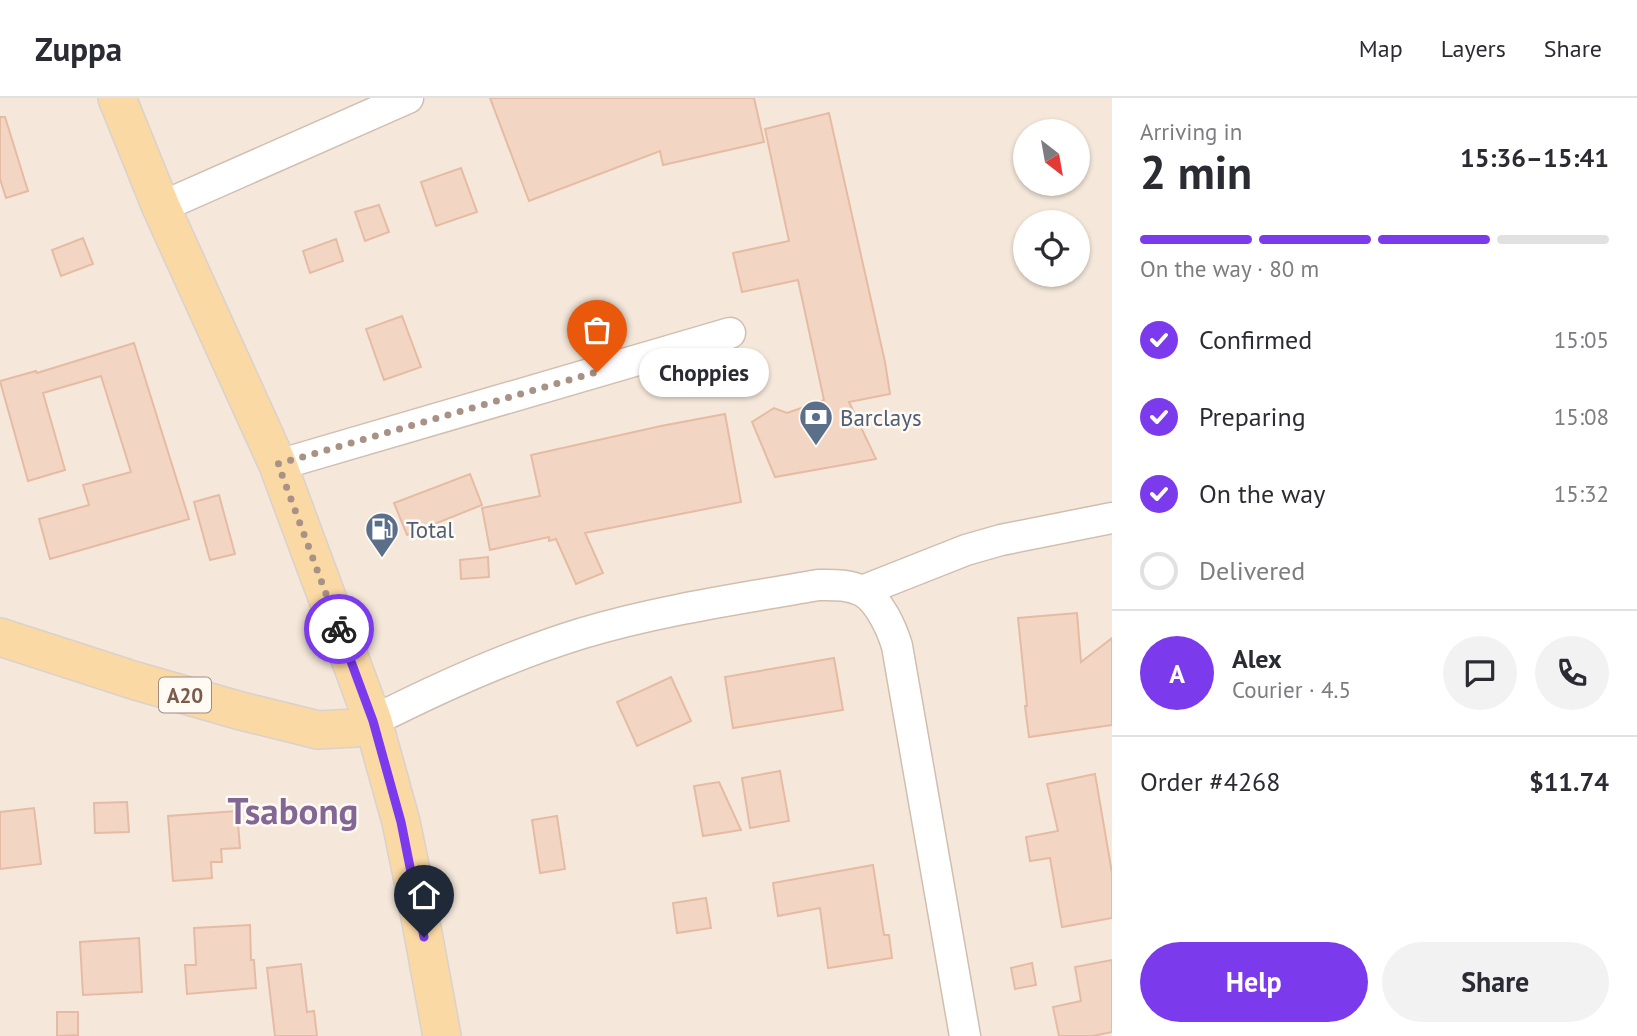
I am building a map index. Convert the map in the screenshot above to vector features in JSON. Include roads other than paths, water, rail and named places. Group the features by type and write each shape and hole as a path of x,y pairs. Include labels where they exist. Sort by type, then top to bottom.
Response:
{"main road":[{"path":"117,98 161,207 278,464 373,721 401,822 442,1036"},
{"name":"A20","path":"0,637 241,711 318,730 355,728 373,721"}],"street":[{"path":"161,207 408,98"},
{"path":"278,464 730,333"},
{"path":"862,591 941,559 1001,540 1112,518"},
{"path":"373,721 444,686 527,652 583,633 666,612 818,585 842,586 862,591 875,602 892,630 897,646 965,1036"}],"place":[{"name":"Choppies","path":"597,372"},
{"name":"Barclays","path":"816,447"},
{"name":"Total","path":"382,559"}],"district":[{"name":"Tsabong","path":"293,810"}]}
